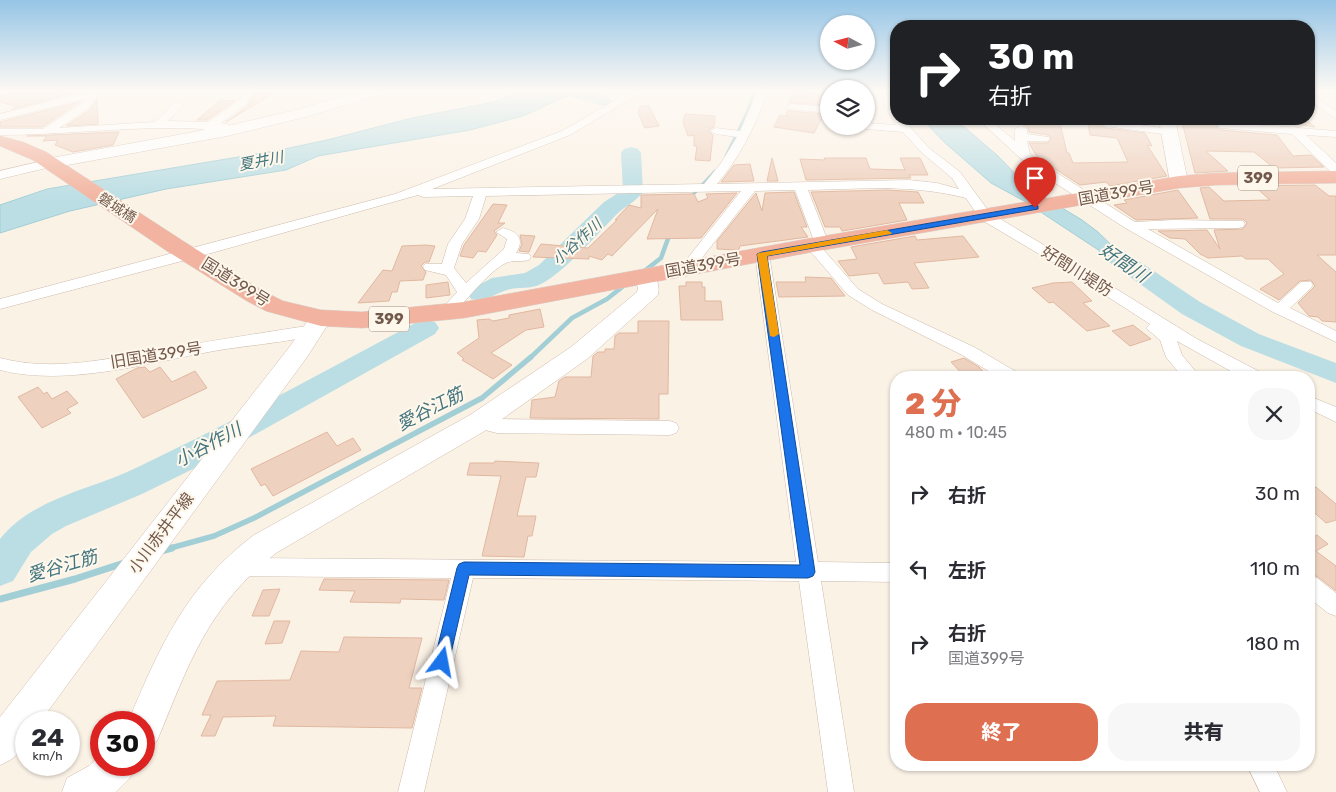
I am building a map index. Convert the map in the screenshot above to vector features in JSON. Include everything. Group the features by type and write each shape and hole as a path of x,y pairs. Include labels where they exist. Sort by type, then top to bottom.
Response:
{"highway":[{"name":"399","path":"0,141 19,146 55,167"},
{"name":"磐城橋","path":"55,167 183,250"},
{"name":"国道399号","path":"183,250 255,296 275,306 311,333 372,320 447,312 762,254 1179,182 1216,178 1336,177"}],"street":[{"path":"45,132 53,127"},
{"path":"0,132 45,132 116,127"},
{"path":"188,139 220,127"},
{"path":"0,175 55,167 242,127"},
{"path":"0,304 183,250 408,194 566,133 577,127"},
{"path":"707,187 731,161 738,134 742,127"},
{"name":"好間川堤防","path":"904,127 937,161 956,175 985,216 1071,267 1191,343 1245,371"},
{"path":"992,127 1024,156 1055,178 1132,226 1280,309 1336,337"},
{"path":"1168,127 1179,182"},
{"path":"1236,127 1336,134"},
{"path":"1292,127 1336,170"},
{"path":"716,131 738,134"},
{"path":"1024,156 1021,133 1044,139"},
{"path":"690,187 719,158 721,151"},
{"path":"408,194 482,191 909,184 937,187 969,195"},
{"path":"800,186 817,245 842,282 864,299 968,351 1002,371"},
{"path":"692,267 694,259 752,187"},
{"path":"447,270 455,244 472,219 482,191"},
{"path":"1132,226 1238,224"},
{"path":"447,312 473,283 503,258 514,242 512,236 503,232"},
{"path":"1164,244 1182,242"},
{"path":"762,254 840,792"},
{"path":"503,258 524,257"},
{"path":"430,267 452,272 461,290 465,292"},
{"path":"151,711 177,649 189,627 207,600 236,567 265,544 478,422 579,353 647,294 649,288 644,276"},
{"path":"1280,309 1306,285"},
{"path":"1127,303 1139,318 1167,337 1174,357 1187,371"},
{"name":"旧国道399号","path":"0,364 11,368 26,369 71,368 311,333"},
{"name":"小川赤井平線","path":"0,747 311,333"},
{"path":"1315,405 1336,415"},
{"path":"478,422 497,426 670,428"},
{"path":"236,567 890,572"},
{"path":"411,792 464,568"},
{"path":"1315,590 1336,606"},
{"path":"1263,771 1274,792"},
{"path":"81,792 105,776"}],"water":[{"name":"夏井川","path":"377,127 482,127 318,156 286,170 166,189 70,211 0,233 0,205 47,189 280,150"},
{"name":"好間川","path":"930,127 964,127 998,156 1029,188 1082,220 1098,232 1156,288 1024,201 991,183"}],"building":[{"path":"685,127 714,127 708,130 713,135 710,161 695,160 697,146 694,146 694,135 688,136"},
{"path":"774,127 817,127 814,133"},
{"path":"1028,127 1061,127 1067,153 1069,153 1073,163 1128,162 1117,138 1090,135 1088,127 1104,127 1145,133 1152,146 1147,145 1167,176 1110,186 1106,182 1080,185 1037,157 1029,143 1048,143 1051,138 1048,135 1029,132"},
{"path":"1183,127 1217,127 1220,130 1277,135 1293,156 1311,155 1324,167 1274,168 1254,152 1206,151 1228,171 1195,173"},
{"path":"119,132 113,145 73,152 55,145 58,140 43,141 47,136 27,136"},
{"path":"772,158 778,181 767,181"},
{"path":"824,158 866,158 870,169 905,170 900,158 920,158 928,175 909,175 911,178 806,180 800,159 825,160"},
{"path":"750,164 754,181 721,182 734,165"},
{"path":"1315,185 1329,196 1336,196 1336,255 1317,255 1336,272 1336,322 1322,321 1318,317 1309,316 1298,303 1315,286 1311,280 1300,281 1279,300 1260,289 1284,274 1268,259 1246,259 1242,256 1208,258 1200,254 1185,239 1170,238 1158,231 1207,230 1220,249 1214,230 1243,229 1247,223 1243,219 1210,219 1200,188 1209,187 1224,201 1270,200 1254,186"},
{"path":"887,190 918,192 924,203 899,203 907,220 842,231 840,227 825,227 811,192"},
{"path":"1178,190 1198,218 1136,220 1114,205 1127,203 1124,200"},
{"path":"794,192 807,227 801,227 808,237 740,246 736,250 717,249 717,241 756,193 762,211 765,193"},
{"path":"737,193 701,238 647,239 658,209 612,256 608,254 602,260 589,256 589,259 533,257 541,244 588,248 617,220 615,220 629,205 641,208 641,195 694,194 698,202 708,198 706,194"},
{"path":"493,204 507,205 498,223 505,223 494,231 497,235 486,252 478,251 473,258 460,256 464,245"},
{"path":"520,235 535,236 529,252 519,251 522,244"},
{"path":"915,236 917,240 963,236 979,257 914,263 929,288 912,289 908,282 884,284 878,273 849,276 838,261 857,259 851,247"},
{"path":"402,246 435,246 429,262 425,262 421,266 426,272 423,280 400,281 397,292 392,292 389,301 358,303 383,270 392,271"},
{"path":"805,277 831,278 845,296 779,297 776,282 806,282"},
{"path":"448,282 450,295 426,298 426,285"},
{"path":"686,282 702,282 702,287 705,287 705,301 721,301 723,320 681,320 679,286 686,286"},
{"path":"1072,282 1092,301 1083,303 1110,326 1087,331 1053,302 1049,303 1032,288 1053,283"},
{"path":"540,309 544,327 526,330 491,353 512,365 493,379 462,360 464,359 457,353 479,338 477,320 489,319 493,321 509,318 509,315"},
{"path":"638,321 669,321 668,394 659,394 659,419 530,418 532,400 555,397 559,381 565,377 591,377 593,356 598,352 605,352 605,349 614,349 615,336 619,333 638,333"},
{"path":"1133,325 1151,339 1130,346 1112,331"},
{"path":"964,358 983,371 959,371 951,362"},
{"path":"145,367 150,372 160,367 172,382 195,371 207,388 143,418 116,379 137,368"},
{"path":"38,387 44,394 47,392 52,399 67,391 78,403 67,409 71,413 42,428 18,397"},
{"path":"327,432 337,446 353,438 361,450 273,496 265,484 261,486 251,469"},
{"path":"495,461 539,463 536,477 526,477 517,516 536,516 532,536 528,536 524,557 482,556 501,476 467,475 470,463 494,463"},
{"path":"1315,487 1336,504 1336,520 1326,523 1315,513"},
{"path":"1317,535 1328,544 1316,551 1336,566 1336,591 1315,576 1315,536"},
{"path":"324,579 449,580 444,600 401,599 400,603 350,602 355,591 319,590"},
{"path":"280,589 269,616 252,616 263,590"},
{"path":"274,621 290,621 282,643 265,644"},
{"path":"344,637 422,638 409,688 422,688 412,728 273,726 276,716 223,717 215,736 201,736 211,715 202,715 217,681 290,680 301,651 339,652"}],"waterway":[{"name":"愛谷江筋","path":"726,156 740,127"},
{"name":"小谷作川","path":"480,294 501,283 531,280 547,270 612,207 633,192 631,153"},
{"name":"愛谷江筋","path":"689,199 715,171"},
{"name":"愛谷江筋","path":"643,272 661,258 670,233"},
{"name":"好間川","path":"1110,252 1191,308 1250,340 1336,373"},
{"name":"愛谷江筋","path":"530,358 572,318 607,299 626,284"},
{"name":"小谷作川","path":"0,570 8,555 19,541 40,524 54,516 131,485 181,460 426,328"},
{"name":"愛谷江筋","path":"167,549 214,536 254,518 482,398 531,357"},
{"name":"愛谷江筋","path":"161,551 172,548"},
{"name":"愛谷江筋","path":"0,599 75,579 124,563"}],"slow traffic":[{"path":"774,334 762,254 887,233"}],"route":[{"path":"442,662 464,568 808,572 762,254 1035,208"}]}
